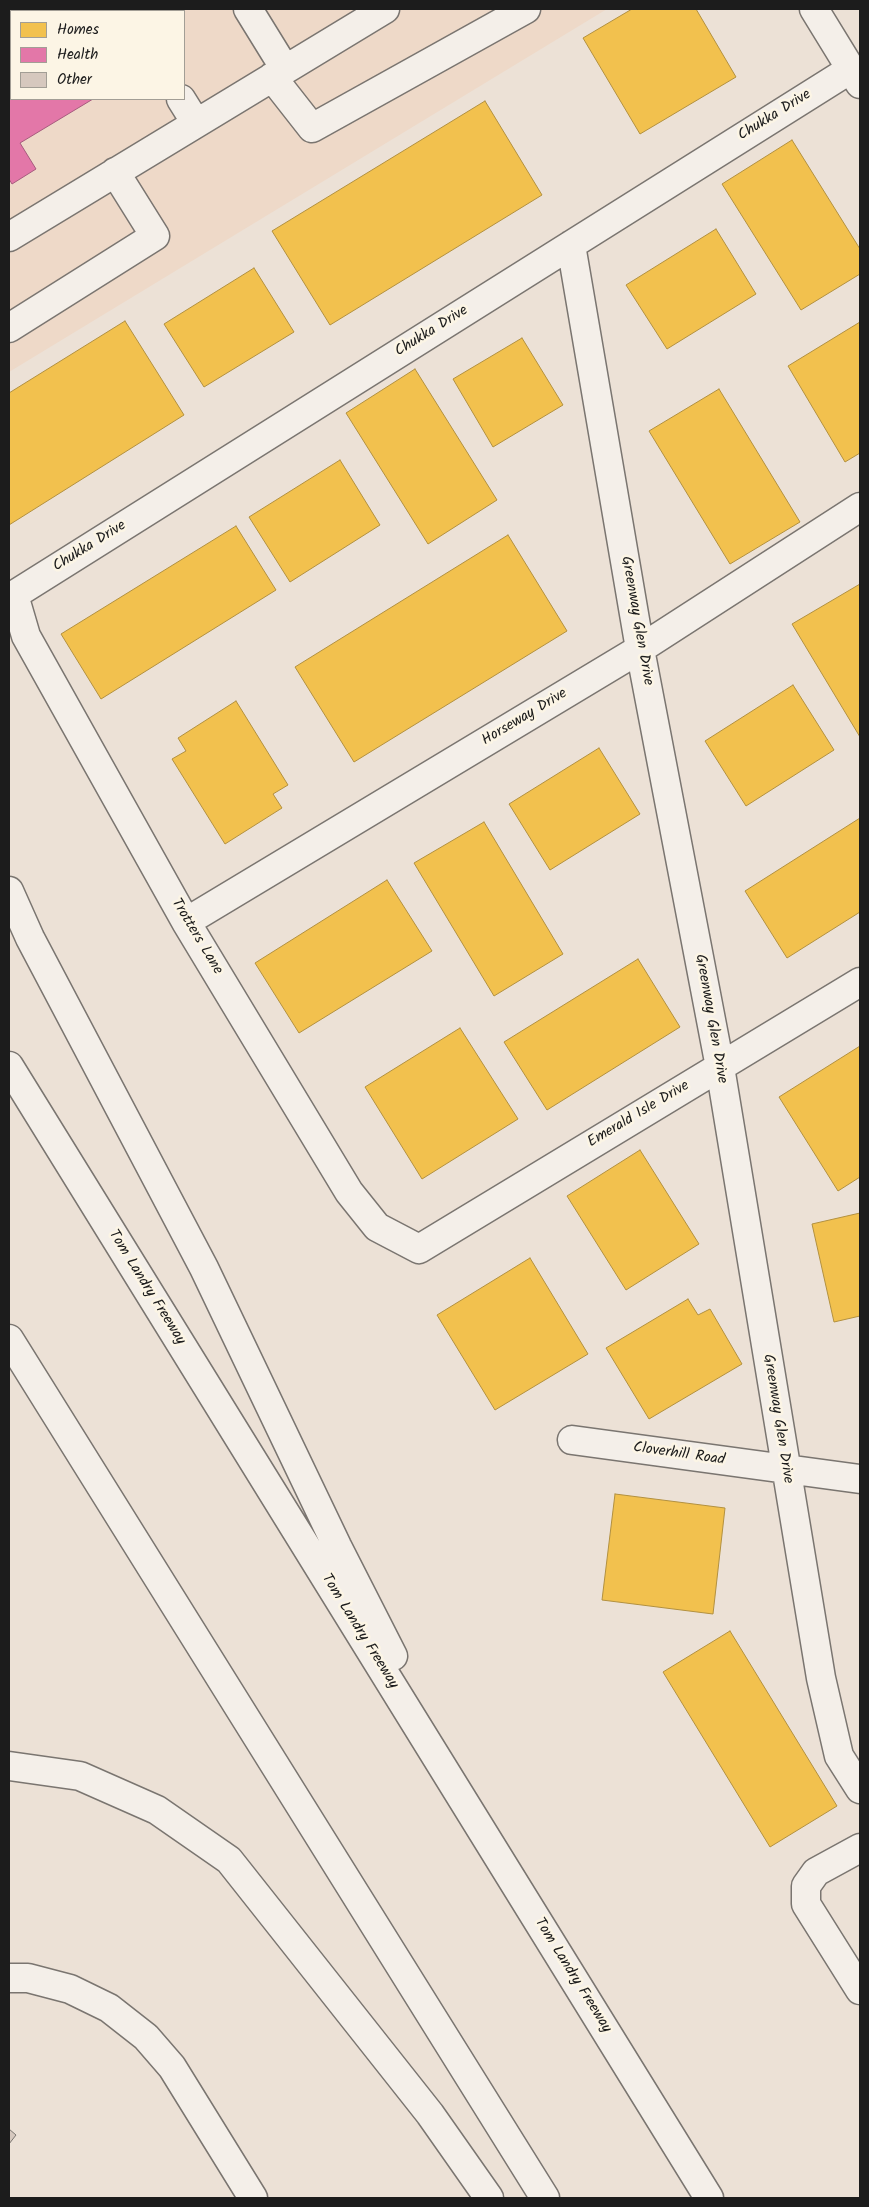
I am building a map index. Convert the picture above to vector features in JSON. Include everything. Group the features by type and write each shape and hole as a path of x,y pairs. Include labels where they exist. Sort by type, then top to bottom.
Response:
{"main road":[{"path":"248,9 279,73 312,128 526,9"},
{"path":"9,237 385,9"},
{"path":"814,9 855,76"},
{"name":"Chukka Drive","path":"14,595 571,245 855,76"},
{"path":"182,100 196,123"},
{"path":"9,328 155,236 115,172"},
{"name":"Greenway Glen Drive","path":"571,245 640,649 720,1067 820,1678 839,1756 860,1789"},
{"name":"Horseway Drive","path":"186,922 640,649 860,506"},
{"name":"Trotters Lane","path":"14,595 26,636 186,922 349,1192 377,1227 419,1249"},
{"path":"9,891 30,938 204,1268 338,1546 478,1824"},
{"name":"Emerald Isle Drive","path":"419,1249 860,982"},
{"name":"Tom Landry Freeway","path":"9,1066 709,2198"},
{"path":"9,1339 545,2198"},
{"name":"Cloverhill Road","path":"572,1440 860,1479"},
{"path":"9,1766 80,1776 157,1810 229,1860 424,2106 489,2198"},
{"path":"860,1848 816,1872 806,1886 806,1904 860,1990"},
{"path":"9,1978 28,1978 70,1989 109,2008 146,2037 172,2067 253,2198"}],"shaded area":[{"path":"9,9 607,9 9,372"}],"building: Homes":[{"path":"632,9 696,9 736,77 640,134 583,38"},
{"path":"485,101 542,195 330,325 272,231"},
{"path":"792,140 860,249 860,274 801,310 722,184"},
{"path":"716,229 756,294 667,349 626,285"},
{"path":"254,268 294,332 204,387 164,324"},
{"path":"125,321 184,415 9,525 9,393"},
{"path":"860,322 860,453 845,462 788,366"},
{"path":"522,338 563,405 493,447 453,379"},
{"path":"415,369 497,500 428,544 346,413"},
{"path":"719,389 800,522 730,564 649,431"},
{"path":"340,460 380,525 290,582 249,517"},
{"path":"236,526 276,590 101,699 61,634"},
{"path":"508,535 567,631 354,762 295,667"},
{"path":"860,584 860,737 792,624"},
{"path":"793,685 834,750 746,806 705,741"},
{"path":"236,701 288,785 273,794 282,808 225,844 172,759 186,751 178,738"},
{"path":"599,748 640,814 550,870 509,804"},
{"path":"860,818 860,912 787,958 745,891"},
{"path":"484,822 563,954 494,996 414,863"},
{"path":"387,880 432,951 299,1033 255,963"},
{"path":"638,959 680,1027 547,1110 504,1042"},
{"path":"460,1028 518,1119 422,1179 365,1087"},
{"path":"860,1046 860,1177 838,1191 779,1097"},
{"path":"640,1150 699,1244 626,1290 567,1196"},
{"path":"860,1213 860,1316 834,1322 812,1224"},
{"path":"530,1258 588,1354 495,1410 437,1315"},
{"path":"688,1299 698,1315 710,1309 742,1364 649,1419 606,1348"},
{"path":"615,1494 725,1508 713,1614 602,1600"},
{"path":"730,1631 837,1806 770,1847 663,1672"}],"building: Health":[{"path":"9,9 41,9 10,10 10,100 91,100 20,143 36,169 12,184 9,179"}],"building: Other":[{"path":"9,2129 16,2135 9,2144"}]}
